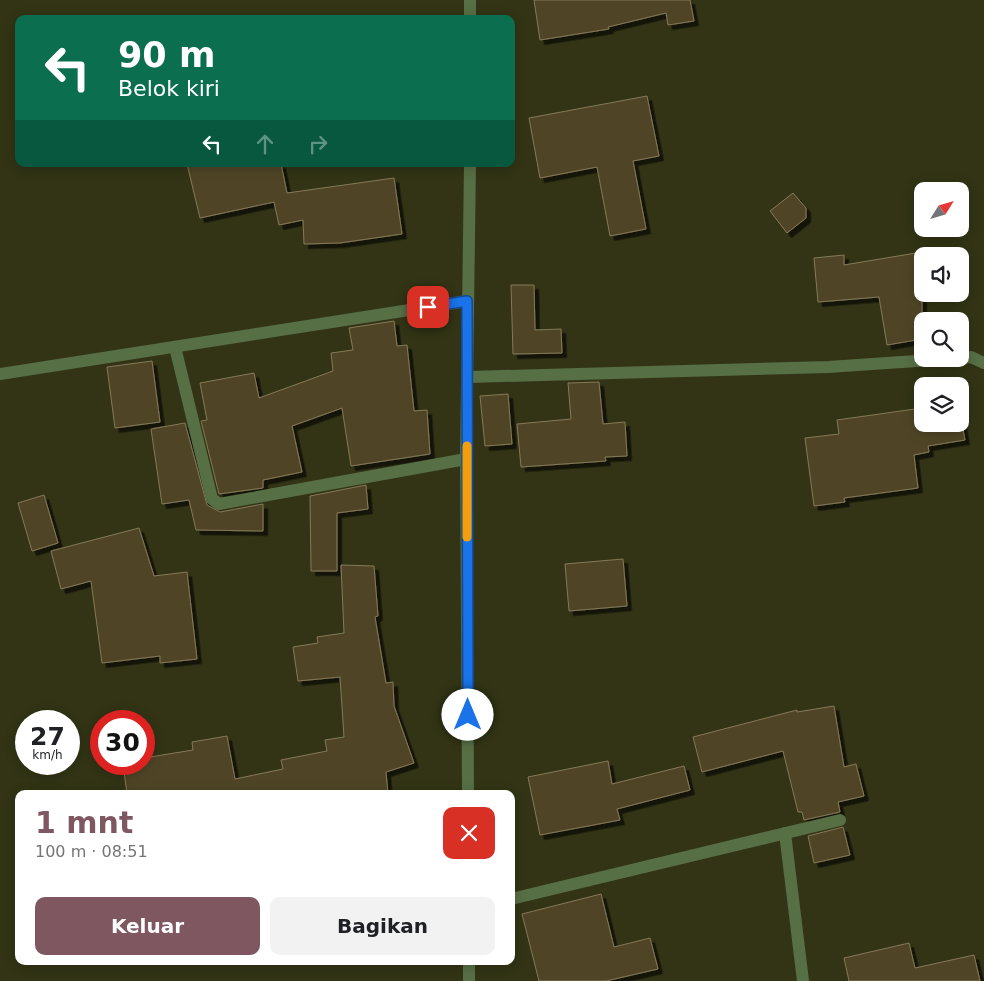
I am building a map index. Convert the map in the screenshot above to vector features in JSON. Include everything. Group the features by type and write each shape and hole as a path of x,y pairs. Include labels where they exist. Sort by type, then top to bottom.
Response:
{"street":[{"path":"470,0 470,15"},
{"path":"468,790 466,459 469,377 467,301 470,167"},
{"path":"0,374 467,301"},
{"path":"175,347 212,498 219,504 466,459"},
{"path":"969,357 984,363"},
{"path":"469,377 828,367 914,361"},
{"path":"515,897 840,820"},
{"path":"785,833 803,981"},
{"path":"469,965 469,981"}],"building":[{"path":"534,0 690,0 694,21 668,25 666,13 608,27 609,29 540,40"},
{"path":"647,96 659,156 633,161 646,229 610,236 597,167 540,178 529,118"},
{"path":"188,167 282,167 287,193 394,178 402,234 340,243 304,244 303,220 279,225 274,202 200,218"},
{"path":"793,193 806,208 806,218 787,233 770,211"},
{"path":"914,253 914,302 922,302 922,312 914,312 914,340 887,345 879,297 818,302 814,258 844,255 844,265"},
{"path":"511,285 534,285 535,330 561,329 562,353 513,354"},
{"path":"394,321 397,346 407,345 414,411 427,410 430,454 351,466 342,408 292,426 302,472 263,480 263,488 219,494 201,421 207,420 200,383 254,373 259,398 333,371 331,353 353,350 349,328"},
{"path":"152,361 160,422 115,428 107,367"},
{"path":"599,382 603,424 625,422 627,456 605,457 606,461 521,467 517,424 571,419 568,383"},
{"path":"508,394 512,444 485,446 480,396"},
{"path":"914,409 914,432 963,432 965,440 928,446 929,452 914,455 918,488 844,498 845,502 814,506 805,438 839,434 837,420"},
{"path":"185,423 207,505 220,512 263,504 263,531 196,530 189,500 162,504 151,429"},
{"path":"366,485 368,509 337,513 337,571 311,571 310,496"},
{"path":"44,495 58,543 32,551 18,503"},
{"path":"139,528 154,576 187,572 197,659 160,663 160,656 102,663 91,581 61,589 51,551"},
{"path":"623,559 627,606 569,611 565,564"},
{"path":"341,565 374,566 378,616 375,617 386,683 393,682 394,706 414,763 386,772 388,790 126,790 124,775 155,775 155,756 193,750 192,742 227,736 235,779 283,769 281,760 327,751 325,740 344,737 340,677 298,681 293,647 318,643 317,637 344,633"},
{"path":"834,706 844,767 856,764 864,796 838,802 840,812 804,820 802,812 798,812 783,751 702,772 693,737 797,710 797,712"},
{"path":"608,761 612,784 684,766 690,790 617,809 620,820 540,835 528,777"},
{"path":"843,827 850,855 814,863 808,836"},
{"path":"601,894 614,947 650,938 658,969 606,981 539,981 522,914"},
{"path":"909,943 915,968 974,955 980,981 849,981 844,958"}],"slow traffic":[{"path":"467,446 467,537"}],"route":[{"path":"428,307 467,301 469,377 466,459 468,715"}]}
